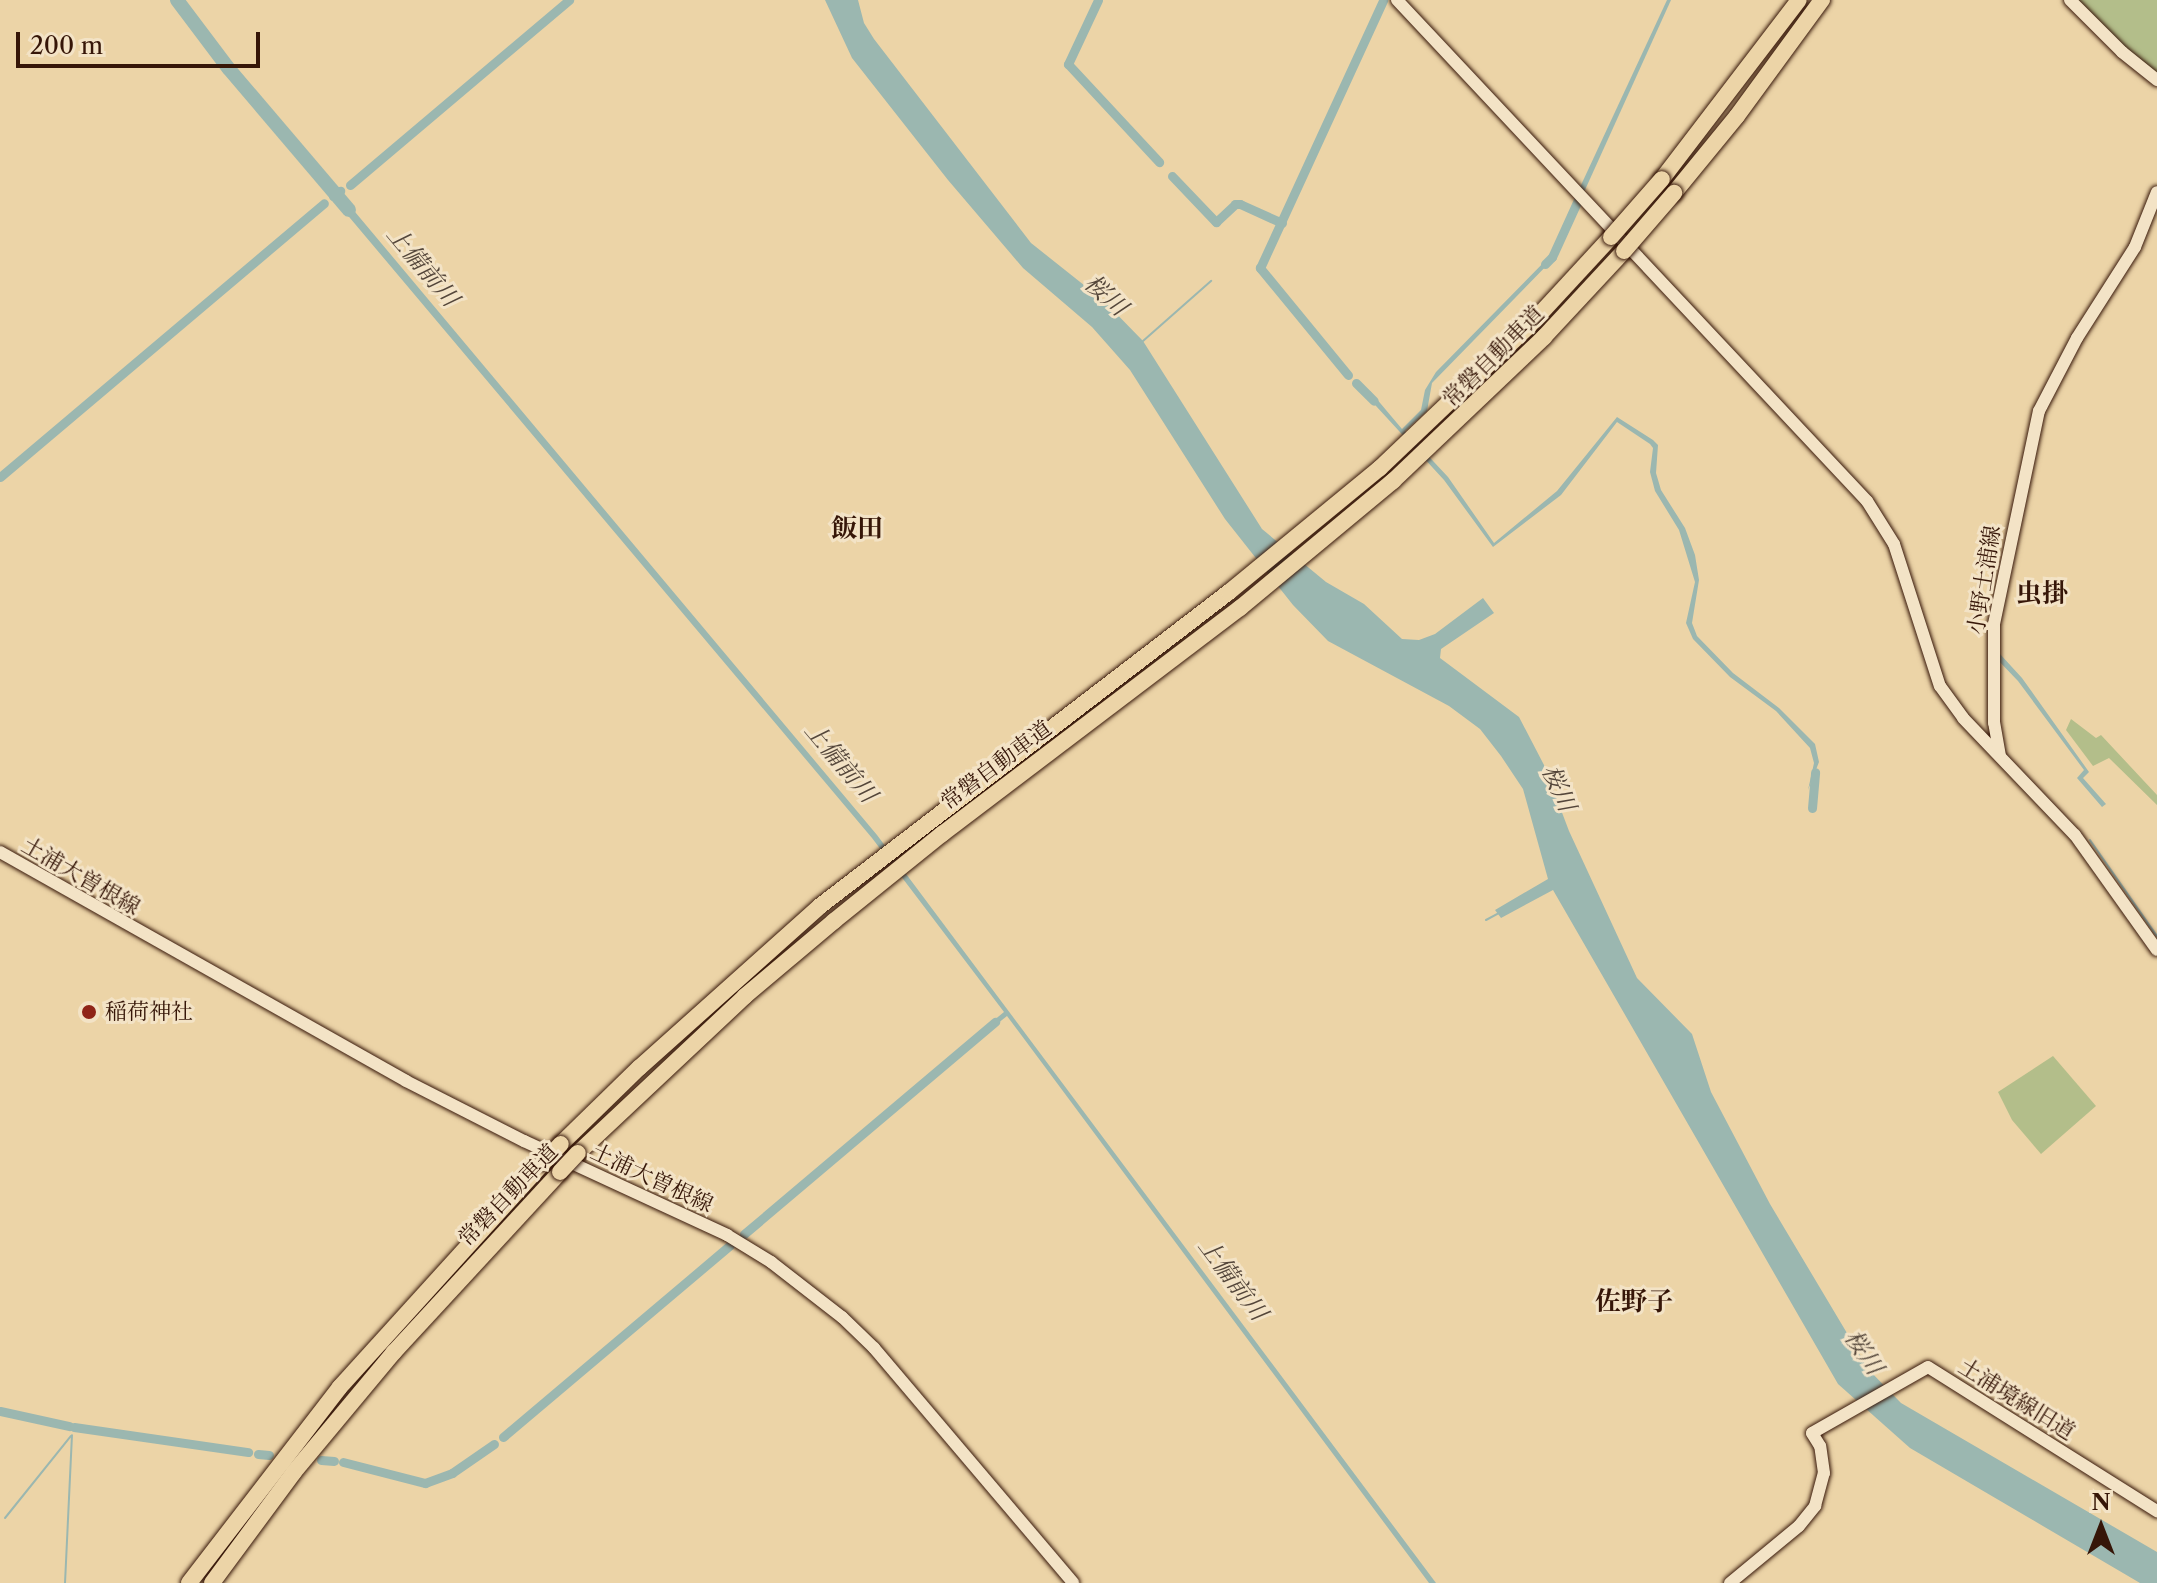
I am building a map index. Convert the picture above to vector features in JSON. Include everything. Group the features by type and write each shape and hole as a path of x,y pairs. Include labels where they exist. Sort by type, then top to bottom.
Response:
{"highway":[{"name":"常磐自動車道","path":"189,1583 278,1463 404,1313 561,1144 639,1068 820,906 1229,592 1314,524 1442,411 1528,327 1662,179 1799,0"},
{"name":"常磐自動車道","path":"212,1583 294,1472 417,1327 578,1153 745,996 834,921 942,834 1240,608 1321,543 1455,425 1624,251 1737,116 1822,0"}],"main road":[{"path":"1397,0 1867,501 1894,544 1940,686 2000,756 2075,835 2157,950"},
{"path":"2070,0 2122,52 2157,80"},
{"name":"小野土浦線","path":"2000,756 1994,723 1994,624 2039,411 2077,338 2135,247 2157,192"},
{"name":"土浦大曽根線","path":"0,852 406,1081 524,1141 701,1222 771,1262 818,1297 874,1348 1073,1583"},
{"name":"土浦境線旧道","path":"1730,1583 1799,1526 1815,1506 1824,1473 1818,1430 1928,1367 2157,1511"}],"green space":[{"path":"2078,0 2157,0 2157,75 2131,55"},
{"path":"2071,719 2096,738 2101,735 2157,795 2157,805 2109,758 2093,766 2066,730"},
{"path":"2053,1056 2096,1106 2041,1154 2012,1120 1998,1092"}],"water":[{"path":"825,0 858,0 864,23 874,39 1031,243 1104,301 1143,341 1262,529 1326,582 1364,604 1402,639 1419,640 1435,634 1483,598 1494,613 1441,649 1440,658 1519,717 1544,765 1569,831 1637,978 1692,1034 1711,1092 1770,1204 1869,1370 1901,1403 2157,1552 2157,1583 2140,1583 1910,1448 1838,1384 1553,890 1501,918 1495,910 1548,879 1523,789 1501,756 1480,729 1449,706 1328,641 1293,605 1225,519 1130,370 1092,327 1023,268 948,180 852,58"},
{"path":"1667,0 1671,0 1580,201 1575,198"},
{"path":"340,194 877,835 1436,1583 1429,1583 1007,1016 997,1024 993,1021 1004,1012 872,838 334,199"},
{"path":"1549,257 1554,258 1432,383 1427,411 1405,431 1448,477 1494,543 1557,491 1617,417 1653,440 1658,445 1656,473 1661,490 1685,528 1695,555 1699,580 1692,623 1697,636 1733,673 1779,708 1815,744 1819,762 1808,790 1814,763 1810,748 1776,711 1730,677 1693,639 1686,623 1695,582 1679,530 1655,491 1650,472 1653,448 1650,444 1617,422 1561,495 1493,547 1444,480 1365,394 1370,391 1402,429 1421,410 1425,390 1436,372"},
{"path":"2000,654 2022,678 2089,772 2083,778 2106,804 2102,807 2077,778 2084,770 2018,681 1995,657"}],"waterway":[{"name":"上備前川","path":"177,0 229,69 349,210"},
{"path":"350,185 569,0"},
{"path":"1098,0 1068,64 1159,162"},
{"path":"1348,375 1260,268 1383,0"},
{"path":"1172,176 1216,222 1235,204 1240,204 1282,223"},
{"name":"上備前川","path":"333,196 340,191"},
{"path":"1545,264 1552,257 1578,200"},
{"path":"0,477 324,203"},
{"path":"1143,341 1211,281"},
{"path":"1356,383 1374,401"},
{"path":"1812,808 1815,772"},
{"path":"2090,840 2157,936"},
{"path":"1486,920 1499,913"},
{"path":"744,1234 995,1022"},
{"path":"503,1437 730,1245"},
{"path":"0,1411 69,1426"},
{"path":"74,1427 248,1452"},
{"path":"65,1583 72,1435"},
{"path":"5,1518 71,1436"},
{"path":"343,1462 425,1483 452,1473 494,1444"},
{"path":"258,1454 269,1455"},
{"path":"321,1460 334,1461"}],"place":[{"name":"稲荷神社","path":"89,1012"}],"district":[{"name":"飯田","path":"857,529"},
{"name":"虫掛","path":"2042,594"},
{"name":"佐野子","path":"1634,1302"}],"water label":[{"name":"桜川","path":"1106,295"},
{"name":"桜川","path":"1559,788"},
{"name":"桜川","path":"1864,1352"}]}
